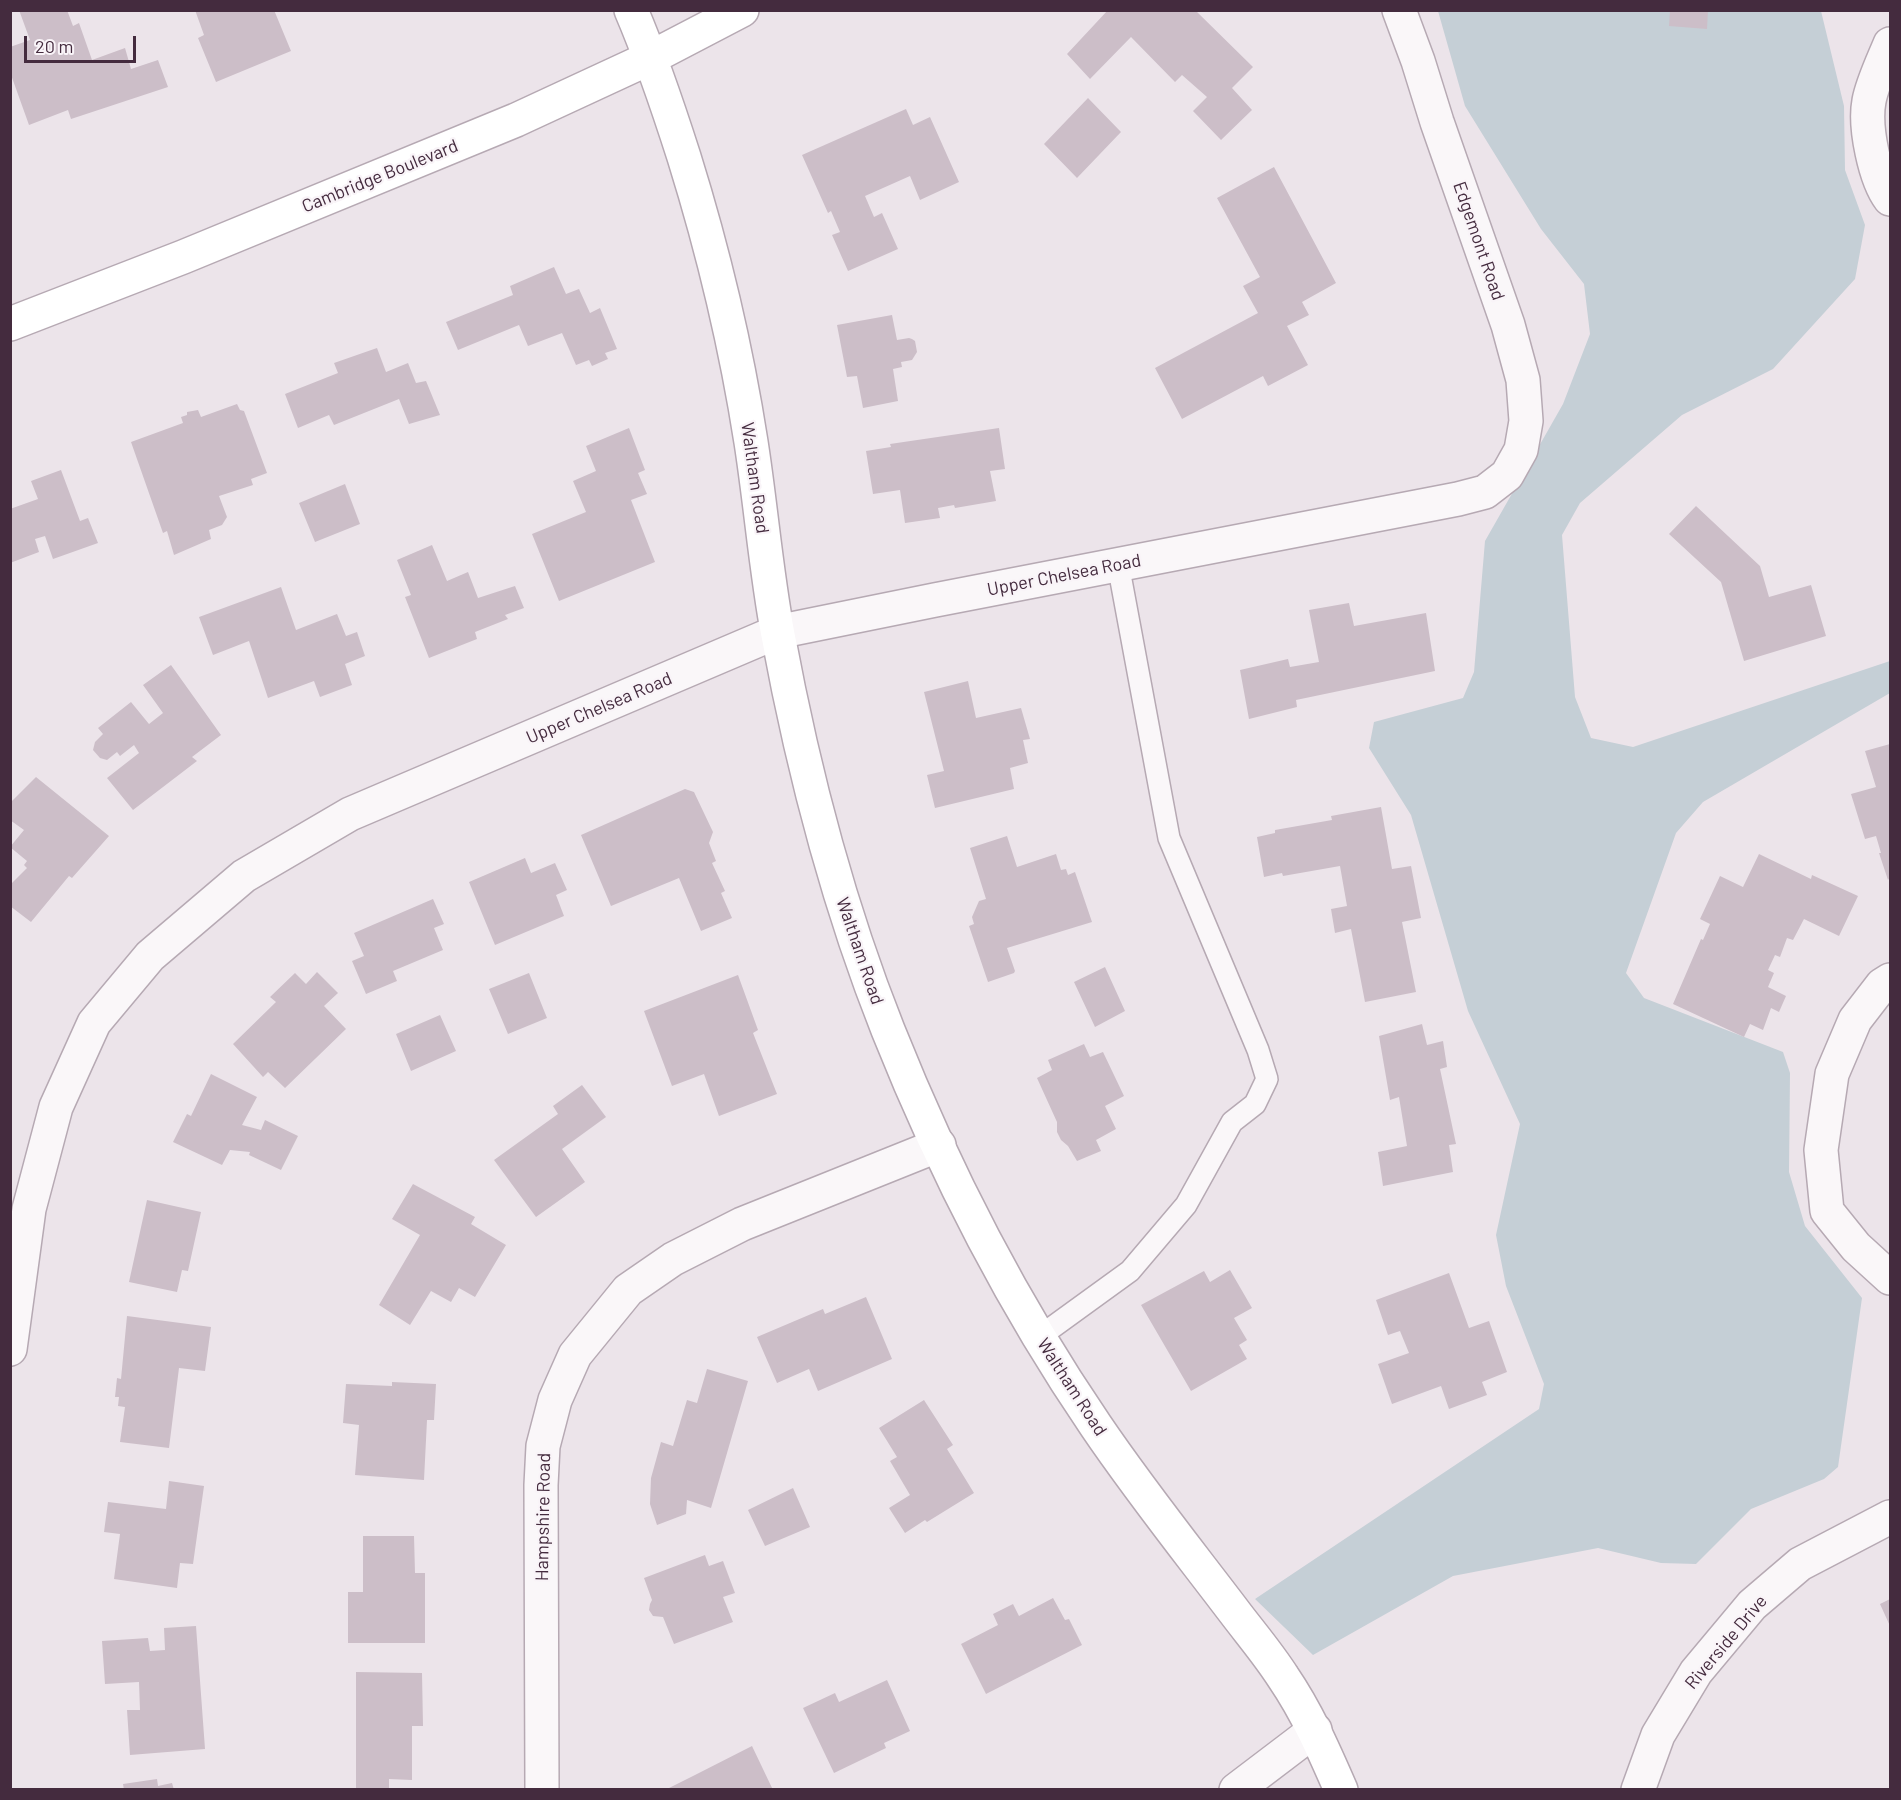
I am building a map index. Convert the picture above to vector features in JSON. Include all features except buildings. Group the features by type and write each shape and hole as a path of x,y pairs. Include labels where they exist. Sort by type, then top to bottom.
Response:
{"street":[{"name":"Waltham Road","path":"631,10 652,57 704,220 735,351 751,443 777,633 815,812 856,944 889,1032 939,1145 1000,1269 1039,1337 1094,1424 1128,1472 1285,1678 1315,1730 1341,1790"},
{"name":"Cambridge Boulevard","path":"10,324 183,257 505,124 652,57 742,10"},
{"name":"Edgemont Road","path":"1399,10 1508,325 1523,380 1525,430 1521,450 1507,475"},
{"path":"1890,45 1869,101 1869,136 1876,166 1890,200"},
{"name":"Upper Chelsea Road","path":"10,1349 29,1209 56,1107 94,1023 150,956 244,876 350,814 777,633 1118,564 1458,499 1485,492 1507,475"},
{"path":"1890,980 1882,985 1855,1020 1832,1074 1821,1150 1827,1211 1856,1247 1890,1278"},
{"name":"Hampshire Road","path":"542,1790 541,1485 543,1446 555,1400 575,1355 628,1290 674,1259 742,1224 939,1145"},
{"name":"Riverside Drive","path":"1638,1790 1658,1735 1696,1672 1752,1605 1800,1564 1890,1517"},
{"path":"1236,1790 1315,1730"}],"lane":[{"path":"1039,1337 1130,1271 1185,1205 1232,1122 1255,1104 1268,1079 1169,838 1118,564"}],"shaded area":[{"path":"1438,11 1821,11 1844,106 1845,170 1865,225 1855,279 1773,369 1682,415 1580,503 1562,535 1575,697 1591,738 1633,747 1890,661 1890,693 1703,802 1676,833 1626,973 1644,998 1783,1052 1790,1073 1789,1172 1805,1226 1862,1298 1838,1467 1824,1479 1751,1509 1696,1564 1661,1563 1598,1548 1453,1576 1313,1655 1255,1599 1539,1409 1544,1384 1506,1286 1496,1235 1520,1124 1468,1011 1411,815 1369,748 1374,722 1463,698 1474,672 1485,541 1563,404 1590,334 1584,284 1541,229 1465,106"}]}
